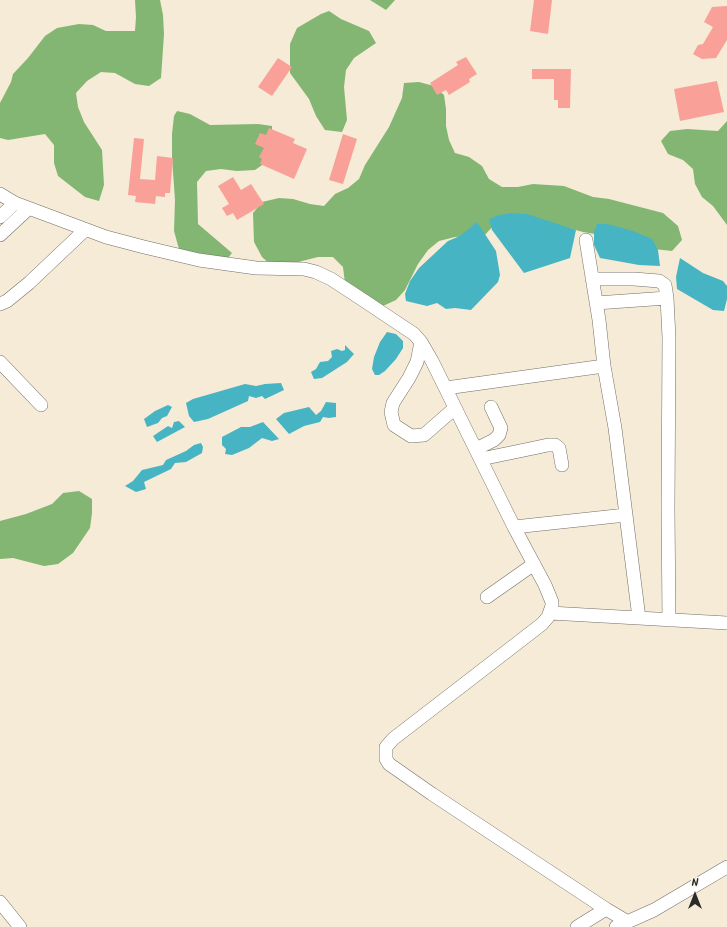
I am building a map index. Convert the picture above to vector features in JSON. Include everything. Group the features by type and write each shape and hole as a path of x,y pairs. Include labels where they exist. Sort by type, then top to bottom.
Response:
{"street":[{"path":"0,194 28,209 106,237 199,260 256,268 304,269 316,272 331,279 366,302 414,334 421,342 446,388 552,602 550,613 542,624 393,739 386,747 385,755 389,764 432,794 628,922"},
{"path":"0,217 15,203"},
{"path":"0,235 28,209"},
{"path":"0,304 7,302 85,230"},
{"path":"586,240 604,366 615,428 639,618"},
{"path":"592,279 634,279 659,281 665,285 670,338 668,509 669,620"},
{"path":"596,302 667,298"},
{"path":"421,342 417,362 393,403 391,412 394,425 411,436 424,435 456,408"},
{"path":"0,362 41,405"},
{"path":"446,388 604,366"},
{"path":"478,454 499,435 501,428 491,407"},
{"path":"478,454 555,445 559,448 562,465"},
{"path":"514,527 626,515"},
{"path":"487,597 534,564"},
{"path":"550,613 727,623"},
{"path":"616,927 654,910 727,867"},
{"path":"0,902 20,927"},
{"path":"576,927 606,909"}],"green space":[{"path":"135,0 160,0 163,15 164,34 161,78 149,86 135,84 115,73 101,72 87,81 76,93 78,107 84,122 102,150 104,185 99,201 85,197 58,176 54,163 54,145 45,134 8,140 0,138 0,103 11,82 13,74 45,36 57,28 79,24 93,25 106,31 135,31"},
{"path":"370,0 395,0 386,10"},
{"path":"329,11 341,19 369,31 376,43 354,58 346,70 344,87 347,120 342,132 325,130 316,116 309,99 290,73 290,44 297,28"},
{"path":"419,82 434,86 444,95 446,126 449,140 455,153 469,157 482,166 489,179 502,187 518,187 533,184 564,186 593,197 609,199 663,213 678,226 682,240 672,251 654,249 607,236 583,232 554,224 494,225 484,236 455,237 439,241 428,250 418,264 405,290 396,300 383,306 345,283 343,267 333,257 318,257 287,266 272,266 262,257 254,242 253,213 262,202 279,198 293,199 324,206 335,194 348,188 359,179 365,165 389,127 402,98 404,83"},
{"path":"177,111 190,114 210,125 258,124 272,126 272,141 268,161 255,170 237,171 221,169 206,171 197,182 198,224 232,253 223,264 179,249 174,231 175,200 172,158 172,134 174,116"},
{"path":"727,121 727,225 713,206 702,197 695,184 693,169 683,160 668,154 661,141 670,131 687,129 718,131"},
{"path":"79,491 92,499 92,513 90,528 73,553 58,564 44,566 13,558 0,559 0,521 26,514 52,504 63,493"}],"water":[{"path":"512,213 527,214 576,230 570,258 524,273 492,230 489,219 499,215"},
{"path":"477,222 496,251 500,275 498,282 471,310 455,308 446,309 437,303 427,306 406,301 405,294 410,281 419,268 448,241 460,236"},
{"path":"597,224 607,224 633,231 652,239 658,250 660,266 639,265 600,258 594,245 594,232"},
{"path":"680,258 703,273 723,281 727,286 727,299 724,311 713,310 677,289 676,277"},
{"path":"387,332 396,334 403,341 403,348 396,359 385,371 379,375 375,375 372,369 374,357 380,342"},
{"path":"345,345 354,354 347,362 322,378 314,379 311,372 316,369 320,362 328,361 332,357 331,351 337,349 342,351 345,350"},
{"path":"281,383 284,390 265,399 262,396 256,398 249,396 248,401 208,419 194,422 189,416 186,403 193,399 245,384 256,386"},
{"path":"326,402 336,403 336,417 323,417 320,422 304,426 289,434 276,419 284,413 309,407 316,415 321,411"},
{"path":"168,405 172,407 167,416 162,418 158,423 147,427 144,419 155,411"},
{"path":"179,421 185,427 157,442 153,436 168,426 172,428 174,422"},
{"path":"263,422 279,439 272,441 262,438 249,448 232,455 225,454 226,449 222,445 222,437 241,427 250,427"},
{"path":"201,443 203,447 202,453 186,462 175,463 171,469 144,482 146,489 136,492 125,486 133,481 142,470 163,465 166,460 186,451 194,445"}],"building":[{"path":"534,0 552,0 548,34 530,31"},
{"path":"727,6 727,40 716,58 702,59 693,54 698,45 703,44 713,27 704,22 712,7"},
{"path":"466,57 477,74 469,79 470,82 449,95 446,90 437,95 430,83 458,65 456,62"},
{"path":"278,58 292,67 272,96 258,87"},
{"path":"532,69 571,69 570,108 558,108 558,100 554,100 554,79 532,79"},
{"path":"717,81 724,112 680,121 674,89"},
{"path":"269,128 295,139 293,143 307,149 294,179 260,164 262,159 259,157 264,148 255,144 260,133 266,135"},
{"path":"343,134 357,139 343,184 329,180"},
{"path":"134,138 144,139 140,179 155,180 157,156 173,158 170,193 165,193 165,197 156,196 155,204 135,202 136,196 128,195"},
{"path":"233,177 241,190 251,184 264,204 237,220 233,213 227,216 222,208 229,204 218,186"}]}
